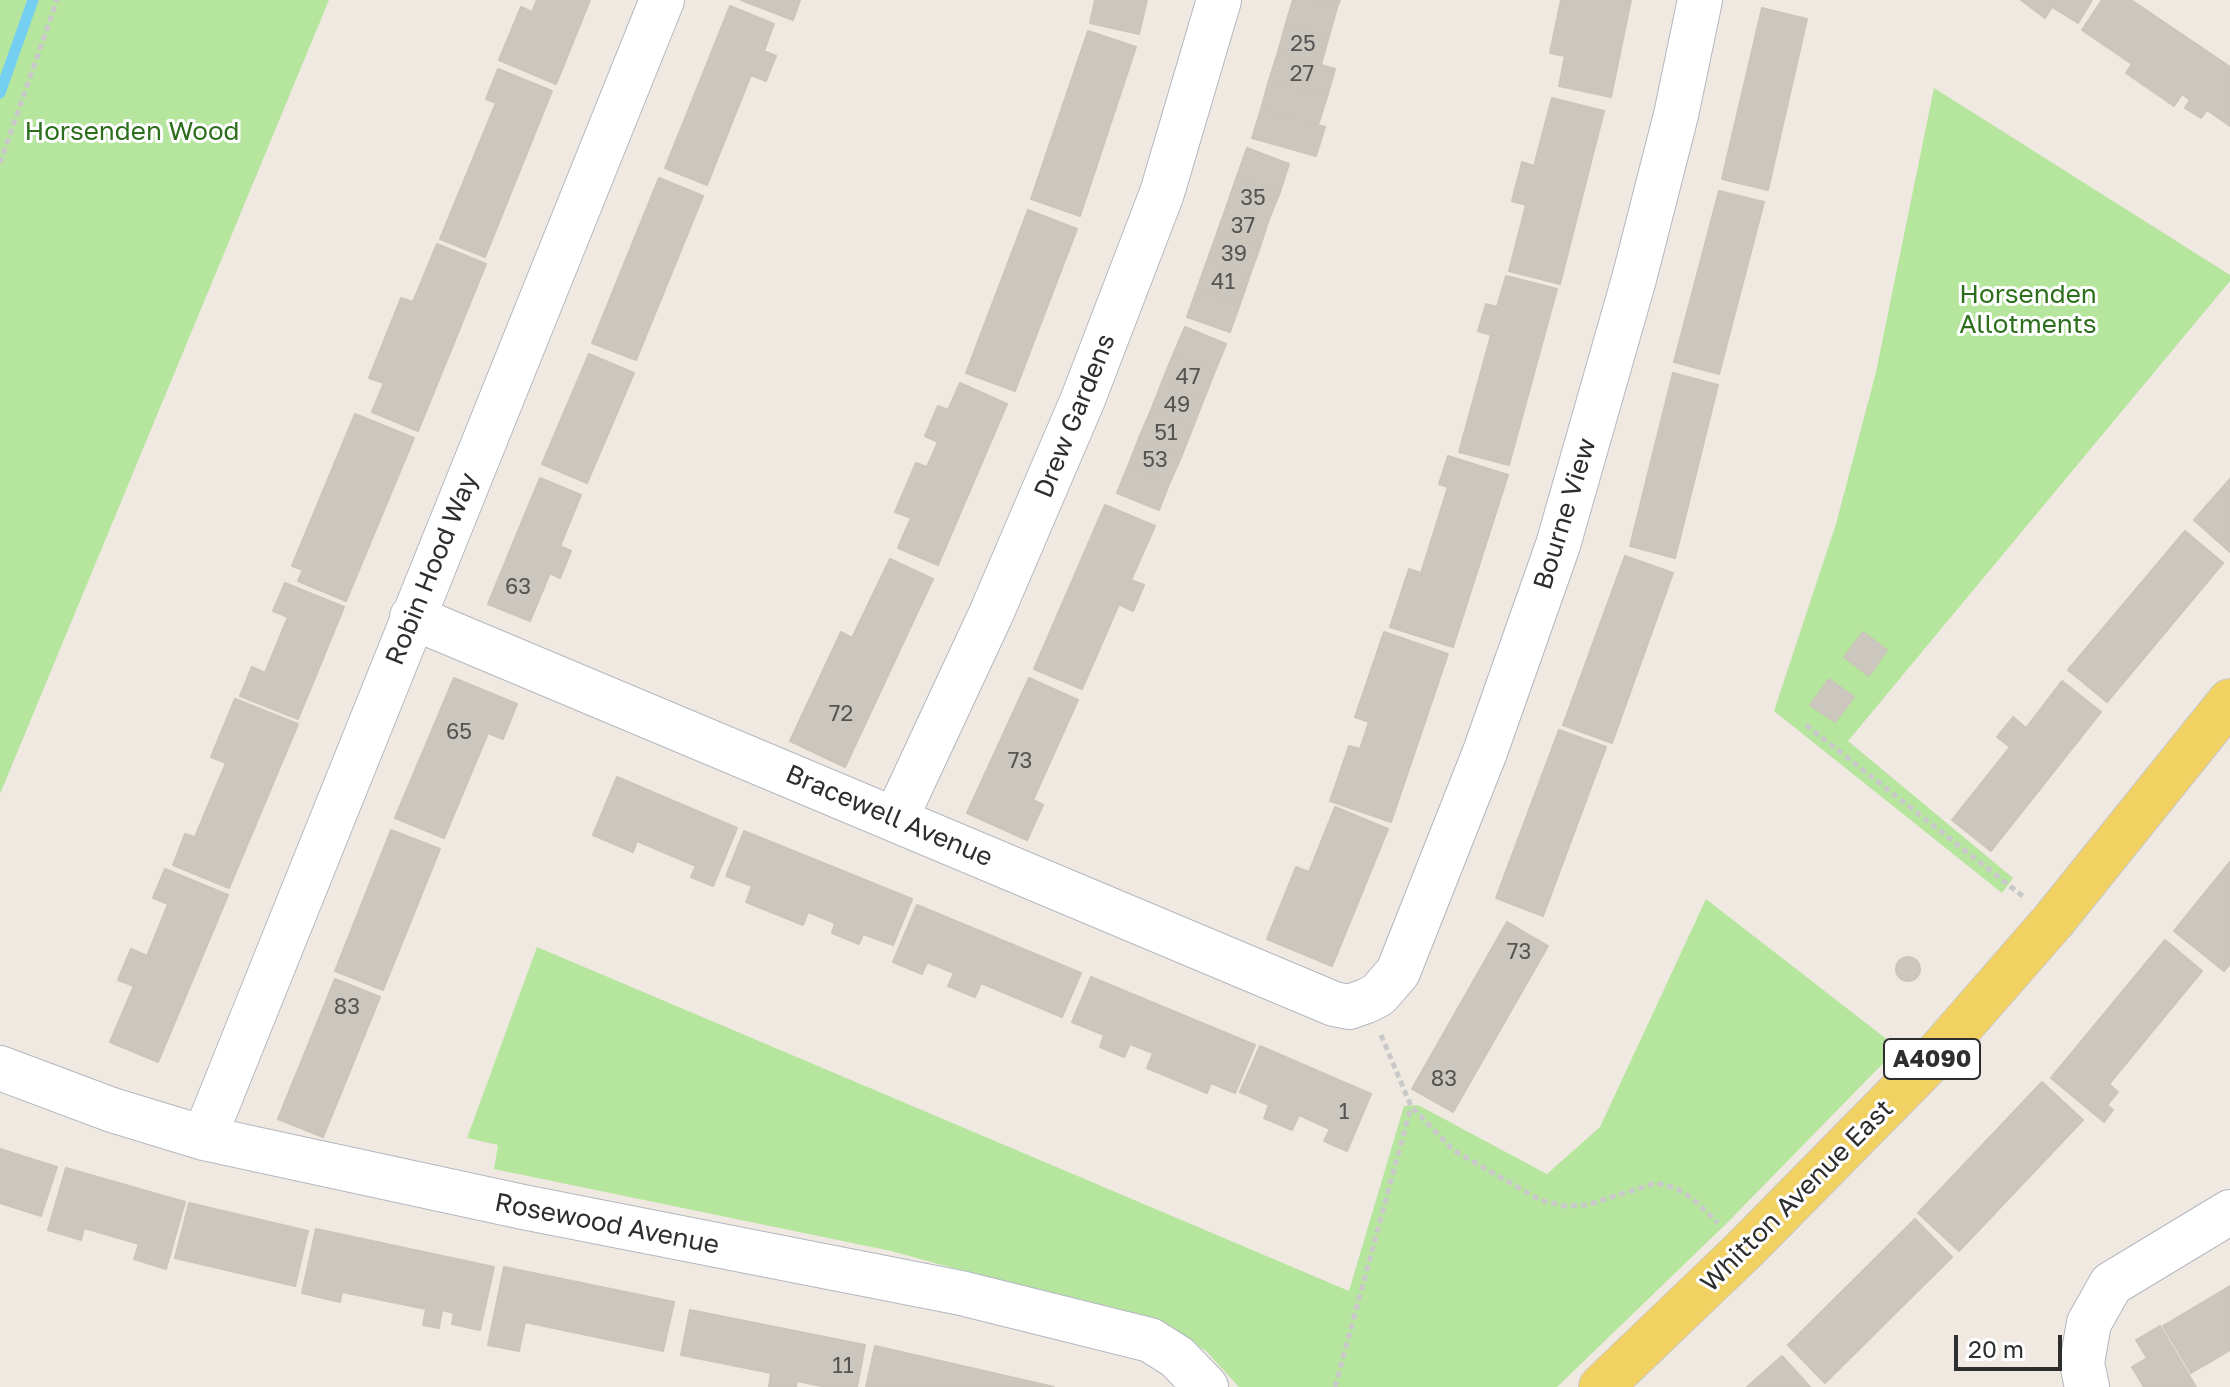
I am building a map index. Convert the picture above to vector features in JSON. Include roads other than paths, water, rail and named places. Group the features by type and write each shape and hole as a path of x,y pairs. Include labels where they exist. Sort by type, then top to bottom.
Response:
{"main road":[{"name":"Whitton Avenue East","path":"1601,1387 1745,1249 1938,1053 2054,920 2230,701"}],"street":[{"name":"Robin Hood Way","path":"204,1138 662,0"},
{"name":"Drew Gardens","path":"896,818 991,614 1083,399 1162,193 1219,0"},
{"name":"Bourne View","path":"1366,1001 1378,995 1398,972 1485,752 1558,545 1634,279 1676,115 1700,0"},
{"name":"Bracewell Avenue","path":"412,617 1334,1004 1349,1007 1366,1001"},
{"name":"Rosewood Avenue","path":"0,1068 112,1110 204,1138 523,1207 976,1297 1150,1340 1177,1357 1206,1387"},
{"path":"2087,1387 2082,1363 2089,1323 2111,1284 2230,1212"}],"waterway":[{"path":"0,93 33,0"}],"park label":[{"name":"Horsenden Wood","path":"132,132"},
{"name":"Horsenden Allotments","path":"2028,310"}]}
